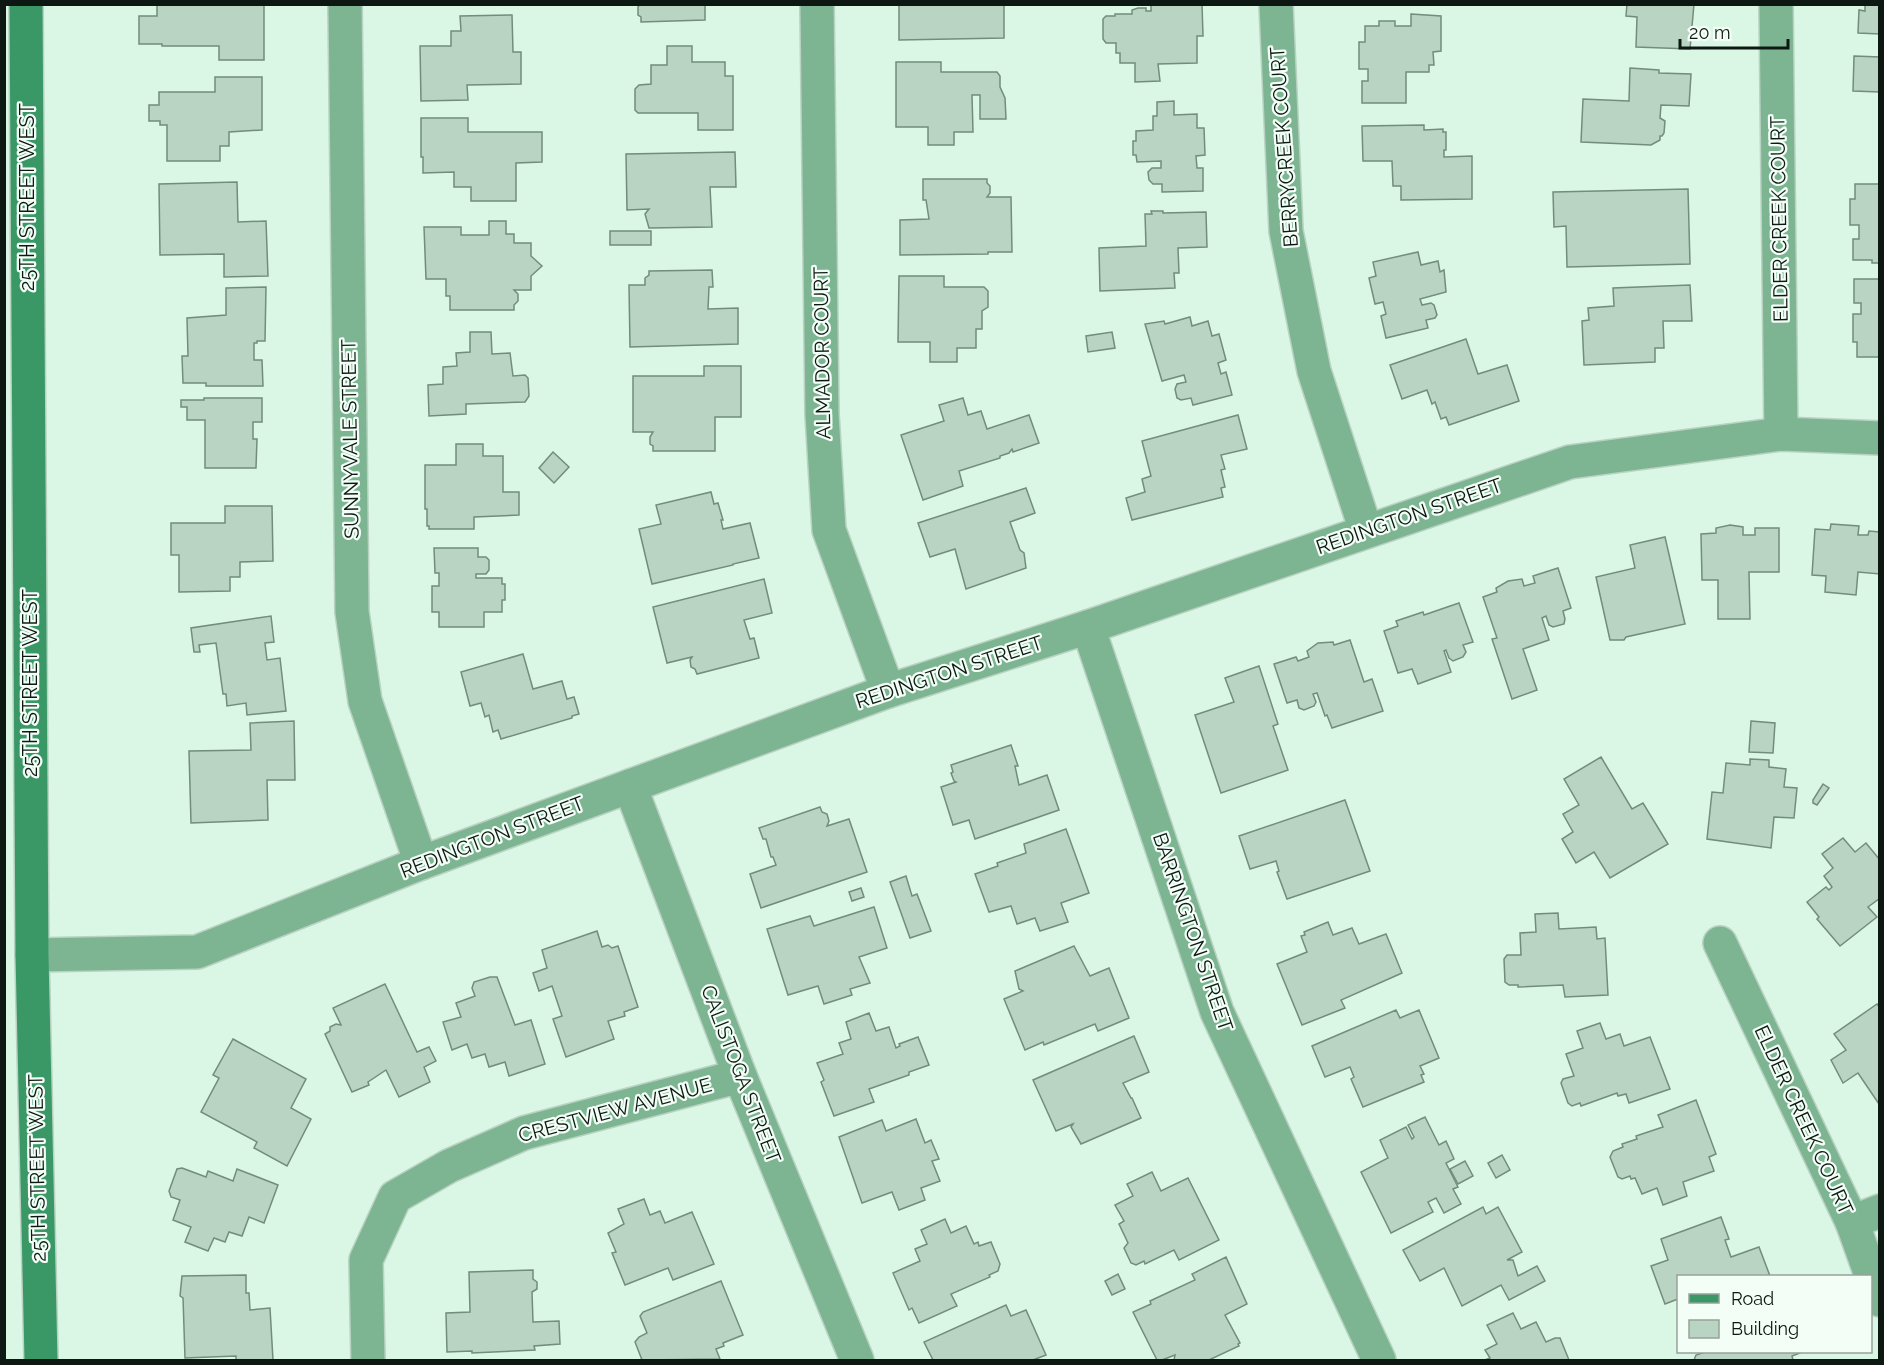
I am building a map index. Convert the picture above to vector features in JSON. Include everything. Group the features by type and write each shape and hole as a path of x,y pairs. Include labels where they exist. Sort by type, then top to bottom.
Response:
{"main road":[{"name":"25TH STREET WEST","path":"26,4 32,955 41,1360"}],"street":[{"name":"SUNNYVALE STREET","path":"345,4 352,612 364,701 421,863"},
{"name":"ALMADOR COURT","path":"817,4 822,414 829,530 888,691"},
{"name":"BERRYCREEK COURT","path":"1276,4 1286,231 1314,371 1366,531"},
{"name":"ELDER CREEK COURT","path":"1776,4 1781,434"},
{"name":"REDINGTON STREET","path":"32,955 197,952 421,863 888,691 1089,627 1570,462 1781,434 1880,438"},
{"name":"BARRINGTON STREET","path":"1089,627 1217,1012 1379,1360"},
{"name":"CALISTOGA STREET","path":"630,786 740,1076 857,1360"},
{"name":"ELDER CREEK COURT","path":"1720,943 1866,1216 1880,1300"},
{"name":"CRESTVIEW AVENUE","path":"368,1360 366,1260 395,1197 449,1166 524,1133 740,1076"}],"building":[{"path":"157,4 264,5 264,60 219,60 219,46 139,44 139,16 157,16"},
{"path":"640,4 708,5 705,5 705,20 641,22 641,17 638,15"},
{"path":"899,4 1004,4 1004,38 899,40"},
{"path":"1151,4 1202,4 1203,36 1197,36 1197,63 1158,64 1160,81 1135,82 1135,63 1120,63 1120,53 1116,53 1116,43 1106,43 1103,39 1103,19 1106,16 1115,16 1115,14 1132,14 1132,10 1138,8 1151,11"},
{"path":"1627,4 1694,4 1690,49 1636,47 1637,17 1626,16"},
{"path":"1865,4 1880,4 1880,34 1858,33 1859,10 1865,11"},
{"path":"1411,14 1441,16 1441,51 1433,52 1434,65 1429,65 1429,72 1406,72 1406,103 1362,103 1362,81 1368,81 1368,69 1359,69 1359,42 1365,42 1365,26 1379,26 1379,21 1395,21 1395,26 1411,26"},
{"path":"512,15 513,52 521,52 521,84 467,85 468,100 421,101 420,46 451,46 451,31 461,31 460,16"},
{"path":"667,46 692,46 692,62 725,62 725,76 733,76 733,130 698,130 698,113 638,113 635,110 635,89 639,85 651,84 651,65 667,65"},
{"path":"1854,56 1880,57 1880,92 1853,91"},
{"path":"896,62 941,62 941,72 997,72 1005,98 1006,119 980,119 980,95 972,95 973,132 954,132 954,145 928,145 928,127 896,127"},
{"path":"1630,68 1659,70 1659,73 1691,74 1689,106 1661,105 1660,118 1665,121 1664,133 1660,136 1660,140 1651,145 1581,142 1583,99 1629,101"},
{"path":"215,77 262,77 262,130 229,132 229,146 220,146 220,161 167,161 167,125 160,125 160,121 149,121 149,105 159,105 159,92 215,92"},
{"path":"1174,101 1174,115 1197,114 1197,128 1204,128 1205,155 1196,156 1197,168 1203,168 1203,191 1162,192 1162,184 1153,184 1149,180 1148,172 1152,168 1161,168 1161,161 1137,162 1136,155 1133,155 1136,131 1153,130 1153,116 1157,116 1157,102"},
{"path":"421,118 468,118 468,132 542,132 542,162 516,163 516,201 471,201 471,187 454,187 454,172 423,173"},
{"path":"1424,125 1424,130 1443,129 1443,132 1446,132 1444,157 1472,156 1472,199 1401,200 1401,186 1393,186 1392,161 1363,161 1362,126"},
{"path":"735,152 736,187 710,187 712,227 649,228 645,214 649,209 627,210 626,154"},
{"path":"923,179 987,179 990,193 987,197 1011,197 1012,252 900,255 900,220 929,219 926,200 923,200"},
{"path":"237,182 238,222 266,221 268,276 224,277 224,254 160,255 159,184"},
{"path":"1855,184 1880,184 1880,263 1872,263 1872,260 1853,260 1853,239 1859,239 1859,225 1850,225 1850,199 1855,199"},
{"path":"1688,189 1690,264 1567,267 1566,226 1554,227 1553,192"},
{"path":"1151,211 1206,212 1207,247 1178,248 1179,273 1174,273 1175,288 1100,291 1099,248 1146,246 1145,214 1152,214"},
{"path":"489,221 506,221 506,234 514,234 514,243 531,243 531,256 542,266 531,276 531,290 514,290 518,294 518,301 514,305 514,310 450,310 450,296 446,296 446,279 426,279 424,227 461,227 461,235 489,235"},
{"path":"610,231 651,231 651,245 610,245"},
{"path":"1418,252 1421,265 1438,261 1440,272 1444,270 1446,292 1420,299 1422,305 1431,303 1434,305 1437,315 1435,318 1426,320 1428,328 1386,338 1381,316 1386,314 1383,302 1375,304 1369,278 1376,276 1373,262"},
{"path":"712,270 713,287 709,287 708,309 738,308 738,344 630,347 629,285 645,285 645,278 649,275 649,271"},
{"path":"899,276 944,276 944,287 984,287 988,291 988,307 982,311 982,329 976,329 976,348 957,348 957,362 930,362 930,342 898,342"},
{"path":"1854,279 1880,279 1880,357 1857,357 1857,342 1853,342 1853,314 1861,314 1861,303 1854,303"},
{"path":"1690,285 1692,321 1663,321 1664,348 1655,348 1655,362 1584,365 1582,321 1589,320 1588,308 1614,306 1613,288"},
{"path":"266,287 265,341 254,343 254,360 262,360 263,386 206,386 206,383 183,383 182,356 188,356 187,318 226,315 226,288"},
{"path":"1190,317 1192,326 1208,321 1212,336 1219,334 1226,360 1218,363 1221,374 1226,372 1232,395 1193,405 1191,398 1181,400 1177,398 1175,389 1177,384 1186,382 1184,375 1162,381 1145,324 1164,321 1165,324"},
{"path":"470,332 491,332 492,354 510,353 513,376 525,375 528,378 529,396 525,402 466,404 466,414 429,416 428,385 443,384 443,367 457,366 456,353 470,352"},
{"path":"1112,332 1115,348 1088,352 1086,336"},
{"path":"1466,339 1478,374 1507,365 1519,401 1449,425 1446,417 1441,419 1435,402 1432,404 1427,390 1402,399 1390,365"},
{"path":"704,366 741,366 741,417 715,417 715,451 653,451 650,437 653,432 633,432 633,376 704,376"},
{"path":"204,398 262,398 262,422 253,422 253,439 257,439 256,468 205,468 205,420 187,420 187,407 181,407 181,400 204,400"},
{"path":"963,398 968,415 981,411 987,429 1029,415 1039,443 1013,452 1012,449 1000,458 959,471 963,486 923,500 901,435 944,421 939,405"},
{"path":"1238,415 1247,449 1221,455 1225,469 1221,470 1225,487 1221,488 1223,497 1132,520 1126,498 1145,492 1142,479 1151,476 1142,441"},
{"path":"456,444 483,444 483,456 503,456 503,492 519,492 519,515 474,517 474,529 429,529 427,509 425,509 425,465 456,465"},
{"path":"553,452 569,467 554,483 539,468"},
{"path":"1026,488 1035,513 1010,522 1020,550 1024,553 1026,568 966,589 955,549 930,557 918,523"},
{"path":"711,492 714,504 718,503 723,529 750,523 759,558 652,584 639,529 661,524 656,505"},
{"path":"225,506 272,506 273,561 240,562 240,577 230,577 230,591 179,592 179,555 171,555 171,523 225,523"},
{"path":"1831,524 1859,526 1858,535 1868,535 1869,531 1880,532 1880,574 1858,572 1856,595 1825,592 1826,576 1812,575 1815,529 1830,530"},
{"path":"1730,525 1743,527 1743,535 1755,535 1755,528 1779,528 1779,572 1749,572 1750,619 1718,619 1718,580 1702,580 1701,534 1716,533 1716,528"},
{"path":"1665,537 1685,624 1626,637 1624,640 1610,640 1596,577 1635,568 1630,545"},
{"path":"434,548 478,548 478,557 486,557 489,560 489,570 486,574 476,574 476,578 502,578 502,584 505,584 505,600 502,600 502,612 484,612 484,627 439,627 439,612 432,612 432,586 439,586 439,573 435,573"},
{"path":"1558,568 1571,608 1563,611 1564,624 1553,627 1549,625 1546,616 1542,618 1549,640 1523,649 1537,690 1512,699 1492,639 1497,638 1483,597 1497,592 1496,588 1508,581 1522,579 1524,586 1535,583 1533,576"},
{"path":"764,579 772,613 744,620 750,639 754,638 759,658 697,674 691,667 692,657 667,663 653,607"},
{"path":"1459,603 1473,642 1463,645 1466,652 1463,657 1453,661 1446,650 1444,651 1451,672 1418,684 1412,669 1398,673 1384,631 1398,626 1396,621 1423,612 1424,615"},
{"path":"271,616 274,642 265,643 267,660 280,658 286,711 247,715 246,703 227,706 226,694 223,694 216,643 199,645 200,652 194,652 191,628"},
{"path":"1350,640 1364,682 1372,679 1383,711 1332,728 1317,693 1313,694 1316,702 1314,706 1304,710 1299,708 1297,700 1287,703 1274,664 1296,657 1298,661 1309,657 1307,651 1318,643 1333,642 1334,645"},
{"path":"523,654 533,689 562,681 567,699 574,697 579,714 501,739 498,730 493,732 489,715 485,717 481,703 470,706 461,672"},
{"path":"1259,666 1278,724 1273,726 1288,770 1221,793 1195,715 1234,702 1225,678"},
{"path":"294,721 295,780 267,780 268,820 191,823 189,751 251,750 250,723"},
{"path":"1751,721 1775,723 1773,753 1749,752"},
{"path":"1011,745 1018,766 1015,766 1019,785 1047,775 1059,810 975,839 969,820 953,825 941,787 956,782 951,773 953,772 951,765"},
{"path":"1601,757 1632,809 1643,803 1668,844 1610,878 1594,852 1576,863 1562,839 1573,832 1563,814 1579,805 1564,779"},
{"path":"1750,759 1769,760 1769,767 1786,769 1784,787 1797,788 1794,818 1774,817 1771,848 1707,839 1712,792 1723,793 1726,763 1750,765"},
{"path":"1823,784 1829,788 1817,805 1813,803 1813,800"},
{"path":"1345,800 1370,871 1287,899 1277,872 1279,871 1276,861 1250,869 1239,836"},
{"path":"820,807 822,812 827,814 829,821 827,826 849,819 867,872 761,908 750,874 776,865 759,828"},
{"path":"1066,829 1089,893 1061,903 1068,922 1040,931 1035,918 1017,924 1011,906 989,912 975,874 1026,853 1024,844"},
{"path":"1843,838 1855,852 1866,843 1880,860 1880,898 1868,907 1877,917 1840,946 1817,919 1819,917 1807,902 1826,887 1829,890 1832,887 1824,876 1833,868 1822,854"},
{"path":"906,876 912,896 917,894 931,931 910,938 890,882"},
{"path":"861,888 864,897 852,901 849,892"},
{"path":"874,907 887,948 859,957 870,983 850,989 852,995 824,1004 818,986 788,995 767,929 810,916 814,926"},
{"path":"1558,913 1559,929 1596,927 1597,939 1605,938 1608,995 1565,997 1563,985 1518,987 1518,985 1509,985 1505,982 1504,959 1507,955 1521,955 1520,933 1536,932 1535,914"},
{"path":"1328,922 1333,935 1352,928 1359,944 1386,934 1402,973 1341,1000 1345,1008 1302,1025 1277,964 1307,952 1301,936 1305,935 1304,932"},
{"path":"597,931 602,947 618,946 638,1007 624,1012 625,1016 608,1021 614,1039 566,1057 553,1019 562,1016 552,986 539,991 533,973 547,968 542,950"},
{"path":"1074,946 1090,976 1109,968 1129,1018 1098,1031 1095,1024 1044,1045 1043,1042 1025,1050 1004,999 1023,991 1019,989 1015,971"},
{"path":"497,977 515,1025 531,1020 545,1064 509,1076 505,1062 489,1067 485,1054 472,1058 467,1044 452,1050 443,1022 461,1017 456,1003 475,996 472,988 474,982"},
{"path":"385,984 417,1052 429,1047 436,1061 424,1067 430,1082 399,1097 386,1070 368,1082 369,1085 352,1092 325,1034 330,1031 330,1027 336,1024 341,1025 333,1008"},
{"path":"1877,1004 1880,1008 1879,1104 1858,1073 1843,1083 1831,1060 1846,1050 1834,1034"},
{"path":"1396,1010 1400,1018 1419,1010 1439,1058 1420,1066 1424,1074 1421,1075 1424,1082 1363,1107 1351,1079 1354,1077 1350,1067 1325,1077 1312,1046"},
{"path":"869,1013 876,1031 889,1027 896,1048 900,1046 899,1044 918,1037 929,1065 909,1072 909,1075 869,1089 874,1102 834,1116 821,1082 824,1080 817,1063 843,1054 839,1043 851,1039 846,1022"},
{"path":"1600,1023 1606,1039 1620,1034 1624,1046 1650,1037 1670,1089 1629,1103 1626,1094 1618,1096 1617,1093 1581,1106 1580,1103 1572,1106 1568,1103 1561,1083 1563,1079 1574,1076 1566,1054 1583,1048 1577,1031"},
{"path":"1134,1036 1149,1072 1123,1083 1141,1118 1081,1144 1071,1127 1073,1124 1056,1131 1033,1080"},
{"path":"233,1039 306,1079 291,1108 311,1119 287,1166 254,1148 257,1142 201,1112 219,1078 213,1075"},
{"path":"1696,1100 1716,1154 1709,1157 1714,1171 1683,1182 1687,1196 1663,1205 1657,1188 1642,1194 1635,1178 1618,1177 1610,1157 1613,1151 1623,1147 1622,1144 1637,1139 1636,1136 1663,1127 1658,1115"},
{"path":"1425,1117 1439,1145 1446,1141 1454,1159 1446,1163 1458,1187 1453,1189 1461,1204 1444,1213 1436,1198 1428,1202 1433,1212 1391,1233 1361,1172 1388,1158 1380,1140 1406,1127 1412,1139 1414,1137 1408,1125"},
{"path":"916,1119 925,1143 931,1140 939,1159 932,1161 940,1181 921,1188 925,1200 899,1210 892,1192 862,1203 839,1137 882,1120 886,1131"},
{"path":"1502,1155 1510,1170 1496,1178 1488,1163"},
{"path":"1465,1161 1473,1176 1458,1184 1450,1169"},
{"path":"182,1168 206,1177 208,1171 233,1181 237,1169 278,1185 264,1223 249,1217 242,1236 229,1232 225,1242 214,1238 208,1251 185,1242 191,1227 173,1220 180,1200 171,1197 169,1191 177,1169"},
{"path":"1152,1172 1161,1191 1188,1178 1219,1240 1179,1260 1174,1250 1145,1264 1144,1261 1136,1265 1131,1263 1124,1248 1128,1243 1119,1224 1124,1221 1115,1205 1133,1196 1127,1184"},
{"path":"644,1199 650,1215 660,1211 665,1223 692,1212 714,1264 673,1280 668,1268 625,1285 612,1253 616,1252 608,1233 624,1224 618,1209"},
{"path":"1483,1207 1486,1214 1498,1207 1522,1252 1507,1260 1513,1260 1518,1276 1537,1266 1545,1281 1509,1300 1501,1285 1462,1306 1444,1268 1420,1281 1403,1250"},
{"path":"1721,1217 1729,1239 1725,1240 1731,1257 1759,1247 1770,1275 1677,1275 1677,1299 1665,1304 1651,1266 1668,1260 1661,1239"},
{"path":"945,1219 951,1233 966,1226 974,1244 978,1242 979,1246 991,1242 1000,1264 998,1271 989,1275 990,1277 951,1294 957,1306 919,1323 912,1308 909,1310 893,1273 920,1261 915,1249 927,1244 921,1230"},
{"path":"1226,1257 1247,1304 1225,1315 1240,1343 1239,1346 1209,1360 1174,1360 1175,1355 1157,1360 1133,1312 1151,1304 1150,1301 1195,1280 1192,1274"},
{"path":"533,1270 533,1279 537,1282 537,1289 532,1292 533,1322 559,1321 560,1344 534,1346 535,1350 447,1352 446,1313 470,1312 469,1272"},
{"path":"1118,1274 1125,1289 1112,1295 1105,1281"},
{"path":"246,1275 246,1293 249,1293 250,1310 270,1308 273,1360 236,1360 236,1356 185,1358 183,1298 180,1296 182,1276"},
{"path":"721,1281 743,1335 723,1343 724,1346 716,1349 720,1359 642,1360 635,1342 647,1333 640,1316 643,1312"},
{"path":"1006,1305 1011,1316 1026,1310 1046,1355 1033,1360 933,1360 924,1342"},
{"path":"1513,1313 1521,1329 1536,1322 1546,1342 1560,1338 1569,1360 1485,1360 1490,1358 1485,1350 1497,1344 1487,1325"},
{"path":"1702,1353 1800,1353 1792,1356 1793,1360 1694,1360 1696,1355"}]}
